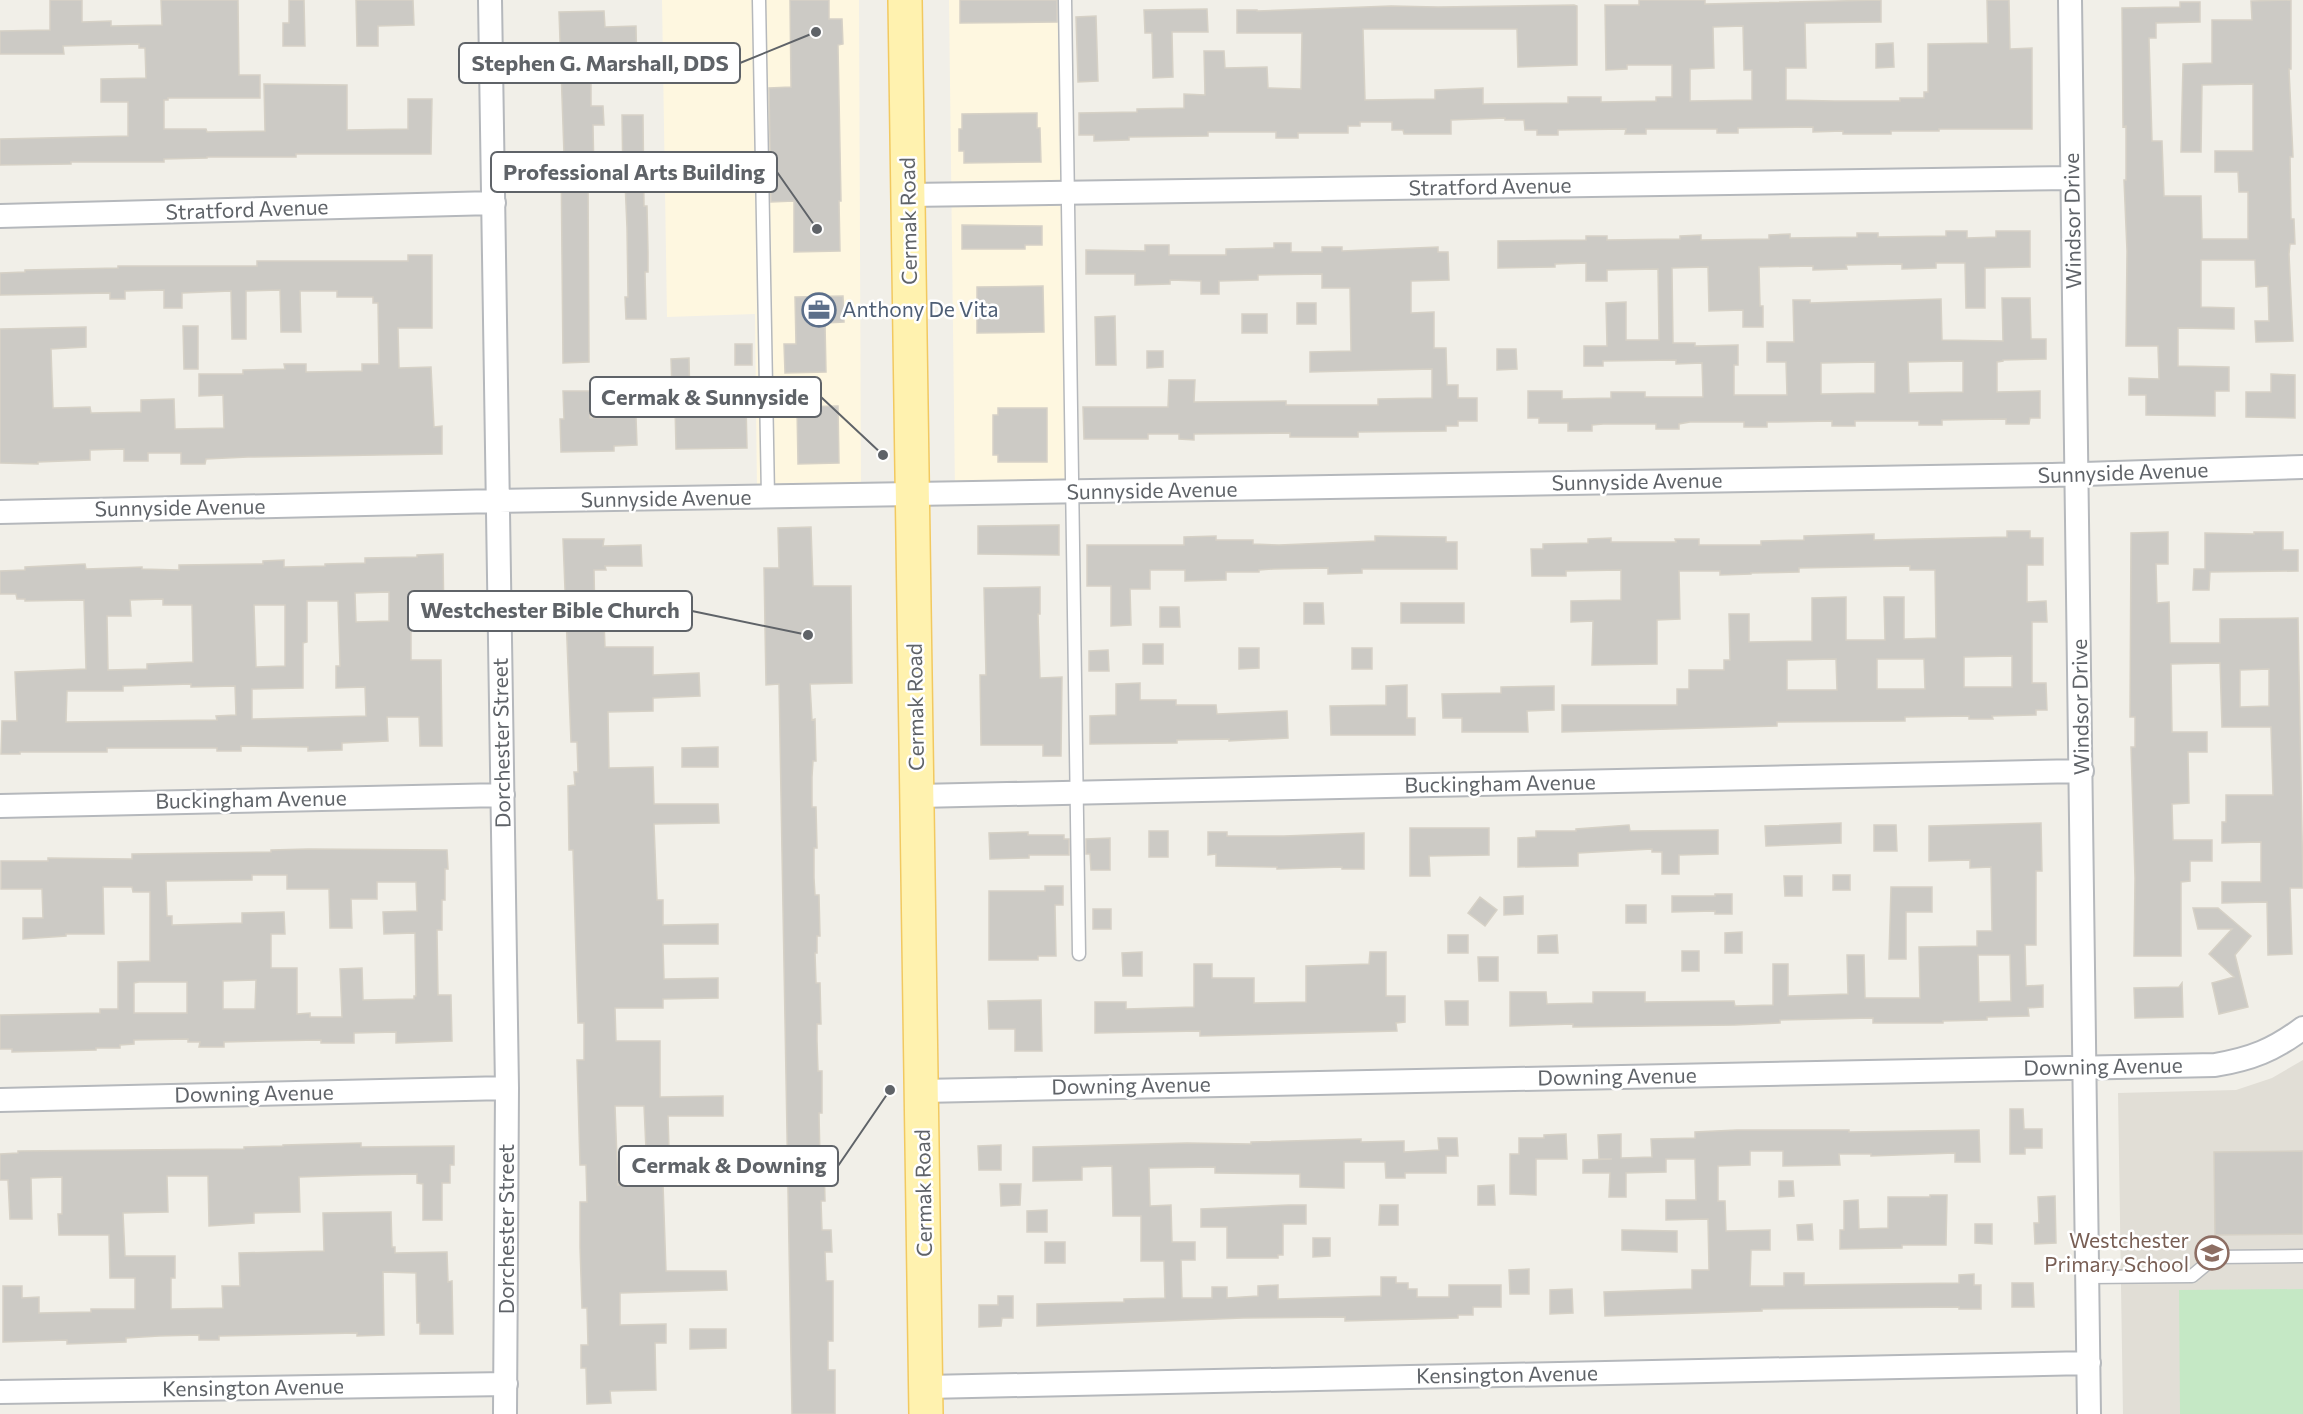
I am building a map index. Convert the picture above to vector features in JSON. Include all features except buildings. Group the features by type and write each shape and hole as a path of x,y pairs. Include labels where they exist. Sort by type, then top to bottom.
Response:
{"main road":[{"name":"Cermak Road","path":"905,0 926,1400"}],"street":[{"name":"Dorchester Street","path":"490,0 507,1088 505,1414"},
{"name":"Windsor Drive","path":"2070,0 2089,1277 2089,1414"},
{"name":"Stratford Avenue","path":"908,195 2072,178"},
{"name":"Stratford Avenue","path":"0,216 494,203"},
{"name":"Sunnyside Avenue","path":"0,512 499,501 1072,493 2077,474 2303,467"},
{"name":"Buckingham Avenue","path":"918,796 2082,771"},
{"name":"Buckingham Avenue","path":"0,806 503,795"},
{"name":"Downing Avenue","path":"922,1091 2215,1065 2261,1054 2282,1044 2303,1028"},
{"name":"Downing Avenue","path":"0,1100 507,1088"},
{"name":"Kensington Avenue","path":"926,1400 2089,1363"},
{"name":"Kensington Avenue","path":"0,1392 506,1384"}],"lane":[{"path":"759,0 768,497"},
{"path":"1065,0 1079,954"},
{"path":"2089,1277 2192,1276 2215,1257 2303,1256"}],"shaded area":[{"path":"662,0 859,0 861,489 757,492 755,314 667,317"},
{"path":"949,0 1063,0 1066,489 955,492"},
{"name":"Westchester Primary School","path":"2303,1060 2303,1414 2123,1414 2118,1093 2236,1090 2272,1078"}],"green space":[{"path":"2303,1289 2303,1414 2180,1414 2179,1290"}],"place":[{"name":"Stephen G. Marshall, DDS","path":"816,32"},
{"name":"Professional Arts Building","path":"817,229"},
{"name":"Anthony De Vita","path":"819,310"},
{"name":"Cermak & Sunnyside","path":"883,455"},
{"name":"Westchester Bible Church","path":"808,635"},
{"name":"Cermak & Downing","path":"890,1090"},
{"name":"Westchester Primary School","path":"2212,1253"}]}
